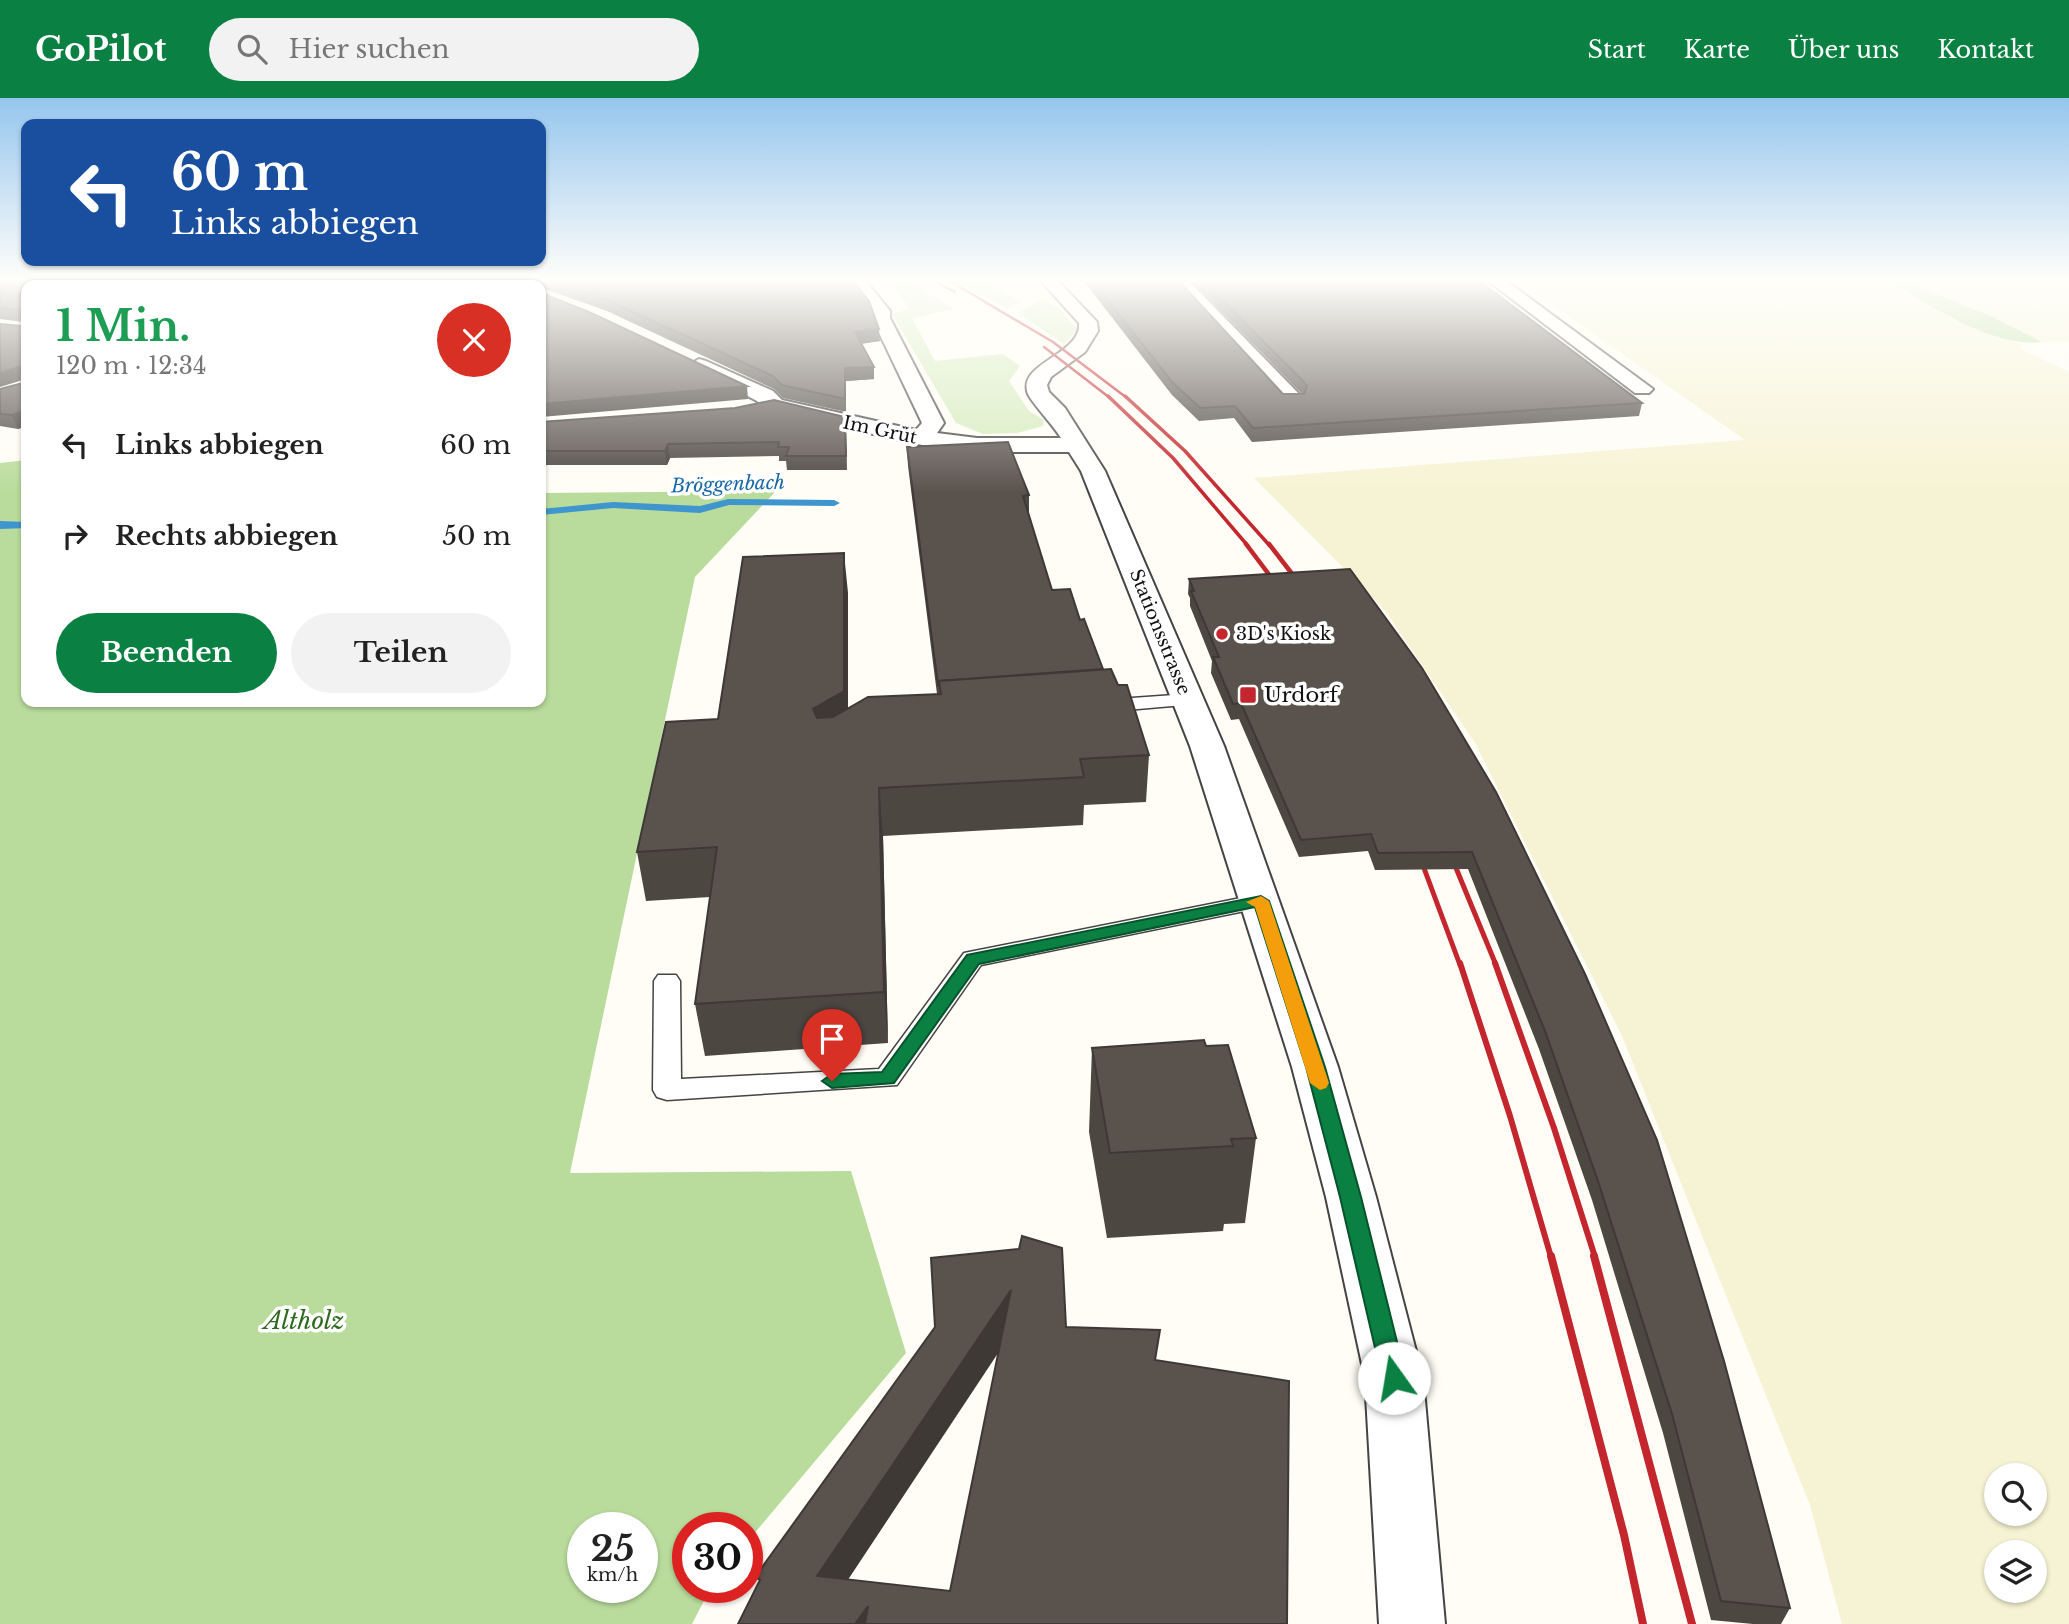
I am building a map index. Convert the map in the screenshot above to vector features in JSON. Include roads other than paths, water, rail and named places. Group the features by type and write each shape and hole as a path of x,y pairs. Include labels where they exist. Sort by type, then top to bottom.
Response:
{"street":[{"path":"897,351 921,390 933,423 922,438"},
{"name":"Stationsstrasse","path":"1071,351 1042,374 1037,385 1039,394 1079,445 1093,471 1226,794 1315,1067 1351,1197 1394,1378 1412,1624"},
{"path":"1246,351 1292,400"},
{"path":"1591,351 1642,389"},
{"name":"Im Grüt","path":"685,358 765,396 775,405 922,438 976,445 1079,445"},
{"path":"749,410 775,405"}],"lane":[{"path":"1079,708 1188,700"},
{"path":"667,981 667,1090 887,1078 973,959 1261,901"}],"waterway":[{"name":"Bröggenbach","path":"546,512 613,505 700,510 728,502 834,503"},
{"name":"Bröggenbach","path":"0,525 21,525"}],"railway":[{"path":"1049,351 1110,398"},
{"path":"1065,351 1127,398"},
{"path":"1108,396 1173,458 1248,546"},
{"path":"1125,396 1185,451 1270,546"},
{"path":"1246,544 1280,589"},
{"path":"1269,544 1303,588"},
{"path":"1449,851 1496,965"},
{"path":"1418,852 1460,965"},
{"path":"1460,963 1510,1116 1551,1257"},
{"path":"1495,963 1554,1128 1595,1257"},
{"path":"1551,1256 1624,1535 1643,1624"},
{"path":"1594,1256 1692,1624"}],"place":[{"name":"3D's Kiosk","path":"1222,634"},
{"name":"Urdorf","path":"1248,695"}],"park label":[{"name":"Altholz","path":"304,1320"}]}
